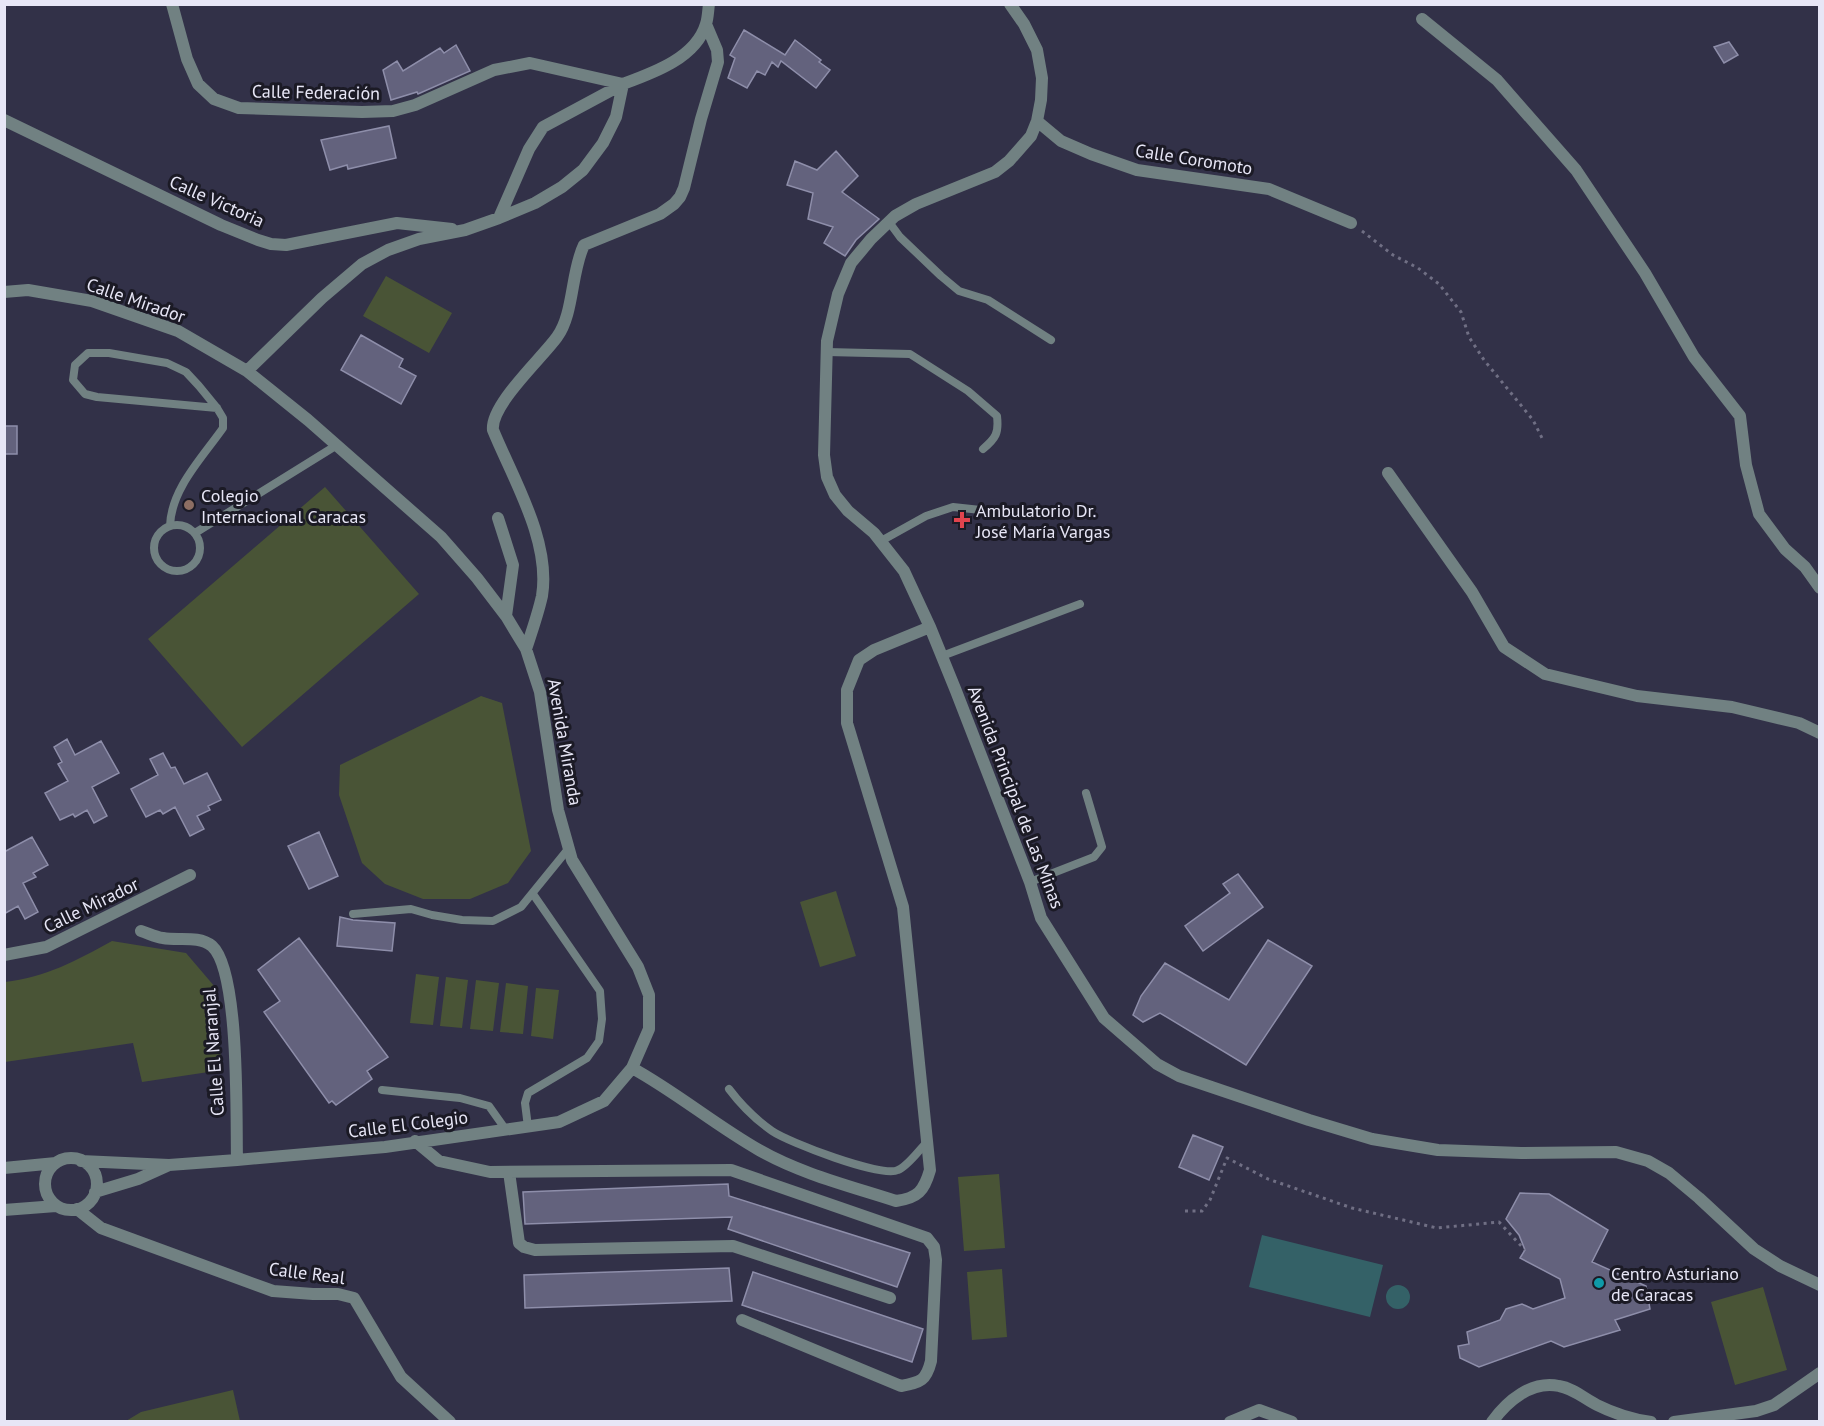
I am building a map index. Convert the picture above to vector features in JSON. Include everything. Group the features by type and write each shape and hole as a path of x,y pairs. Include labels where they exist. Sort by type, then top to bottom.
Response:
{"street":[{"name":"Calle Federación","path":"172,4 186,59 198,84 214,99 239,108 393,111 415,105 503,67 530,63 623,84"},
{"path":"499,219 530,149 543,127 623,84 676,60 696,42 706,24 709,4"},
{"name":"Avenida Principal de Las Minas","path":"1010,4 1024,24 1036,50 1042,78 1037,121 1030,136 1020,149 995,172 916,204 895,216 850,263 832,315 827,352 824,456 827,477 835,495 881,541 904,571 942,657 1030,882 1041,918 1104,1018 1157,1064 1179,1076 1342,1131 1408,1146 1438,1150 1600,1151 1633,1156 1648,1161 1669,1173 1754,1249 1780,1266 1820,1285"},
{"path":"1422,19 1497,80 1576,170 1645,273 1694,357 1740,416 1746,465 1759,514 1785,549 1805,567 1820,588"},
{"path":"526,649 542,596 541,553 521,494 493,430 492,422 504,400 561,331 584,244 665,211 682,194 700,119 718,62 717,50 706,24"},
{"path":"247,371 322,298 362,264 388,250 419,239 465,230 499,219 550,196 583,170 597,152 612,125 623,84"},
{"name":"Calle Victoria","path":"4,120 221,225 272,244 286,245 397,224 465,230"},
{"name":"Calle Coromoto","path":"1037,121 1060,141 1137,170 1269,189 1351,223"},
{"name":"Calle Mirador","path":"4,292 28,290 92,301 178,332 247,371"},
{"name":"Avenida Miranda","path":"247,371 337,445 441,537 506,615 526,649 540,692 558,810 572,860 638,967 649,995 650,1029 632,1068"},
{"path":"1388,473 1472,592 1504,647 1545,674 1637,696 1732,707 1799,723 1820,733"},
{"path":"498,518 513,565 506,615"},
{"path":"632,1068 653,1079 759,1150 800,1170 896,1201 910,1199 925,1187 930,1170 903,907 847,723 847,690 859,660 874,650 930,627"},
{"name":"Calle Mirador","path":"4,955 46,947 190,876"},
{"name":"Calle El Naranjal","path":"141,931 162,938 201,940 213,947 223,963 229,988 235,1070 237,1160"},
{"name":"Calle El Colegio","path":"4,1168 56,1163 68,1159 170,1165 237,1160 385,1147 528,1127 559,1122 604,1101 632,1068"},
{"path":"415,1141 438,1161 490,1172 732,1170 927,1238 934,1247 936,1260 931,1361 927,1375 917,1383 901,1386 742,1320"},
{"path":"81,1161 91,1168 94,1174 95,1192"},
{"path":"56,1163 48,1172 45,1184 48,1196 56,1206"},
{"name":"Calle El Colegio","path":"77,1209 88,1203 95,1192 138,1179 170,1165"},
{"path":"509,1172 519,1243 524,1247 535,1250 733,1246 890,1298"},
{"path":"4,1210 56,1206 77,1209"},
{"name":"Calle Real","path":"77,1209 101,1228 273,1291 338,1294 354,1298 401,1377 450,1422"},
{"path":"1674,1422 1756,1411 1774,1405 1820,1373"},
{"path":"1492,1422 1501,1409 1526,1391 1543,1386 1559,1386 1620,1416 1651,1422"},
{"path":"1230,1422 1259,1410 1292,1422"}],"lane":[{"path":"889,222 900,237 959,291 988,300 1052,340"},
{"path":"827,352 910,354 937,370 968,391 997,416 999,429 995,438 983,449"},
{"path":"170,526 170,512 177,493 223,428 223,418 217,408 186,372 167,363 109,353 88,353 75,365 73,380 85,394 217,408"},
{"path":"195,533 337,445"},
{"path":"881,541 926,516 953,507 999,512"},
{"path":"179,525 195,533 201,550 193,566 176,572 159,564 154,547 156,538 162,531 170,526 179,525"},
{"path":"942,657 1080,604"},
{"path":"1030,882 1094,856 1102,847 1086,793"},
{"path":"353,914 411,909 462,920 493,921 521,907 568,848"},
{"path":"528,1127 525,1103 528,1093 587,1058 599,1041 602,1019 600,991 533,894"},
{"path":"729,1089 742,1107 773,1132 854,1164 890,1172 899,1170 927,1142"},
{"path":"382,1090 460,1098 489,1106 506,1130"}],"path":[{"path":"1351,223 1393,255 1418,268 1438,284 1461,312 1469,337 1484,360 1533,420 1542,438"},
{"path":"1185,1211 1202,1211 1210,1200 1227,1158 1268,1179 1341,1204 1437,1228 1499,1222 1525,1250"}],"shaded area":[{"path":"386,276 452,313 429,353 363,316"},
{"path":"325,487 419,594 242,747 148,639"},
{"path":"481,696 502,703 531,851 508,883 470,899 423,899 385,884 362,863 339,795 340,765"},
{"path":"836,891 856,956 820,967 800,902"},
{"path":"112,941 186,953 215,987 222,1070 142,1082 133,1043 5,1062 5,982 47,972"},
{"path":"416,974 439,977 433,1025 410,1023"},
{"path":"446,977 468,980 462,1028 440,1026"},
{"path":"476,980 499,983 493,1031 470,1029"},
{"path":"506,983 528,986 523,1034 500,1032"},
{"path":"536,988 559,990 553,1039 531,1036"},
{"path":"999,1174 1005,1248 964,1251 958,1177"},
{"path":"1262,1235 1383,1265 1370,1317 1249,1287"},
{"path":"1002,1269 1007,1337 972,1340 967,1272"},
{"path":"1398,1285 1407,1288 1410,1297 1407,1306 1398,1309 1389,1306 1386,1297 1389,1288"},
{"path":"1763,1287 1787,1370 1735,1385 1711,1302"},
{"path":"233,1390 240,1421 126,1421 141,1412"}],"building":[{"path":"744,30 785,55 795,40 830,70 816,88 781,61 778,67 772,62 765,75 757,71 747,88 728,78 735,58 730,55"},
{"path":"1729,42 1738,55 1724,63 1714,47"},
{"path":"456,45 470,71 418,94 417,92 391,100 383,70 397,61 403,71 440,48 444,53"},
{"path":"389,126 396,158 348,169 347,165 330,170 321,140"},
{"path":"836,151 858,176 842,192 879,219 856,240 845,256 824,243 833,227 808,219 813,193 787,185 795,161 817,170"},
{"path":"361,335 403,359 399,367 416,376 401,404 341,370"},
{"path":"4,426 17,426 17,454 4,454"},
{"path":"67,739 75,755 101,741 119,773 92,787 107,816 94,823 87,810 75,817 73,814 60,820 45,793 68,781 58,764 62,762 54,747"},
{"path":"163,753 171,768 175,767 184,784 207,773 221,800 208,806 210,810 197,816 204,829 190,836 175,807 163,814 160,810 146,817 131,789 158,775 150,759"},
{"path":"319,832 338,876 309,889 288,846"},
{"path":"32,837 48,865 33,873 36,877 23,883 38,912 25,919 18,906 4,914 4,852"},
{"path":"1238,874 1263,907 1203,951 1185,926 1230,893 1223,884"},
{"path":"340,917 395,923 392,951 337,946"},
{"path":"299,938 388,1057 367,1071 372,1079 336,1105 332,1101 329,1103 264,1012 280,1001 258,970"},
{"path":"1268,940 1312,966 1246,1065 1160,1013 1143,1022 1133,1015 1141,996 1165,963 1229,1000"},
{"path":"1193,1135 1223,1147 1209,1180 1179,1167"},
{"path":"728,1184 729,1196 910,1253 897,1287 728,1229 732,1217 525,1224 523,1192"},
{"name":"Centro Asturiano de Caracas","path":"1520,1193 1549,1194 1608,1230 1592,1262 1646,1286 1650,1309 1615,1320 1620,1330 1564,1347 1551,1341 1479,1367 1460,1358 1458,1346 1469,1344 1467,1332 1500,1320 1506,1309 1522,1304 1533,1309 1565,1298 1560,1279 1520,1258 1525,1250 1519,1235 1506,1219"},
{"path":"729,1268 732,1301 525,1308 524,1275"},
{"path":"753,1272 923,1329 912,1362 742,1305"}],"place":[{"name":"Colegio Internacional Caracas","path":"189,505"},
{"name":"Ambulatorio Dr. José María Vargas","path":"962,520"},
{"name":"Centro Asturiano de Caracas","path":"1599,1283"}]}
